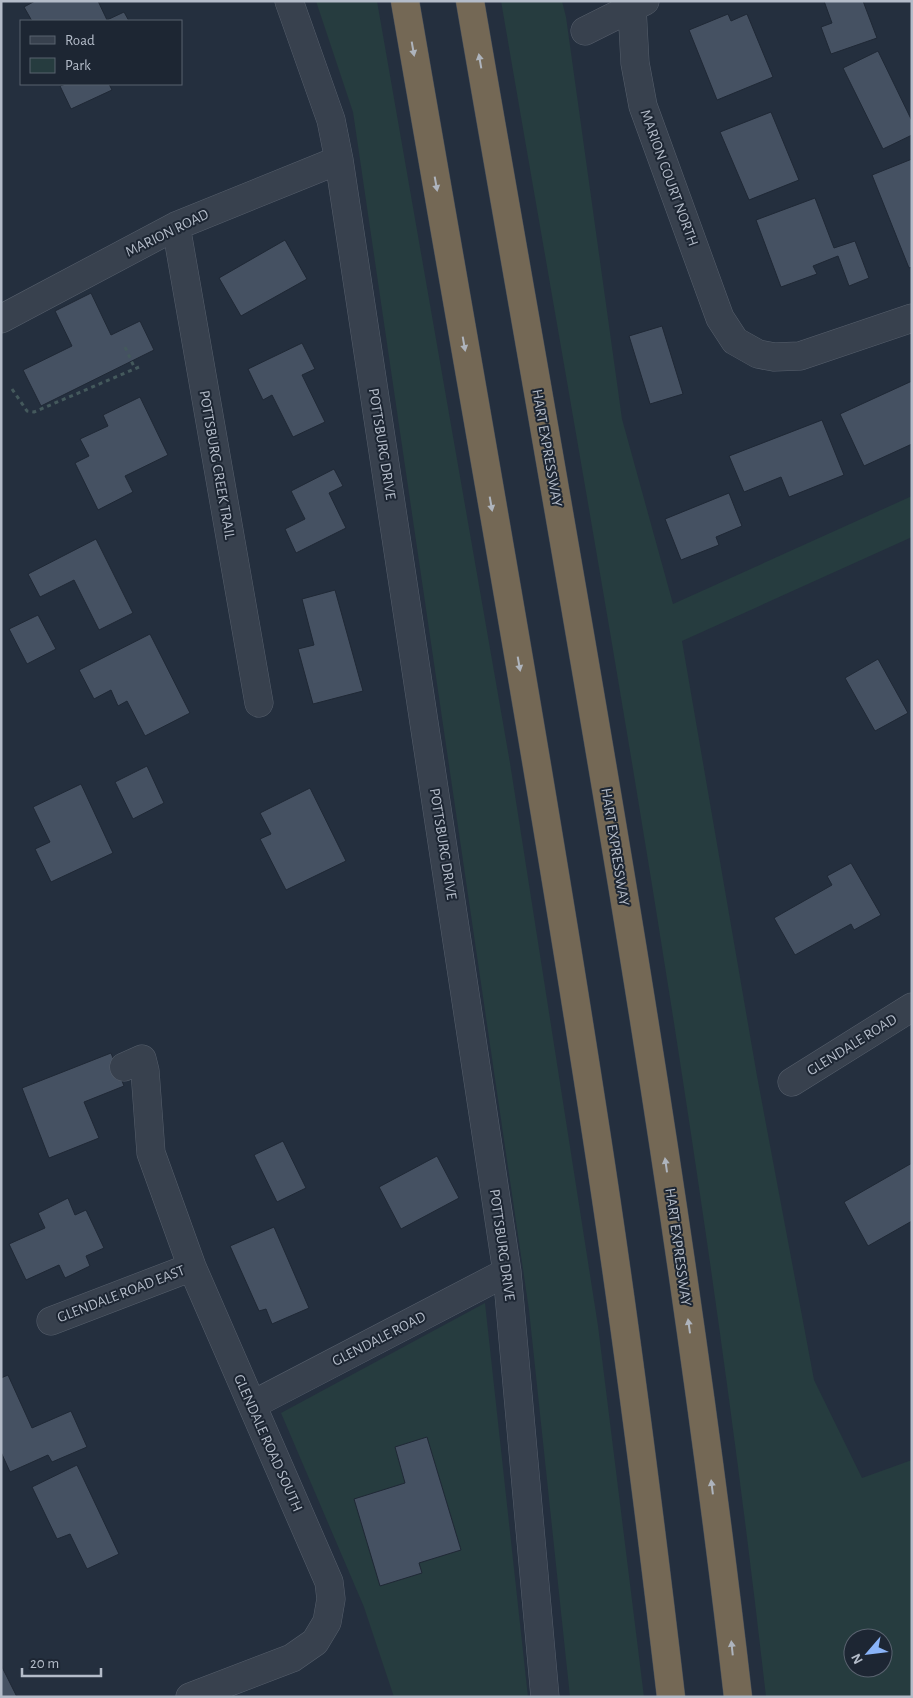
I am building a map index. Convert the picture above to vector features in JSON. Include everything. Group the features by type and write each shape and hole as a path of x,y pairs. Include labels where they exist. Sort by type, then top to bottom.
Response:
{"highway":[{"path":"404,1 552,857 597,1137 648,1502 671,1697"},
{"name":"HART EXPRESSWAY","path":"470,1 614,835 657,1103 701,1403 738,1697"}],"street":[{"name":"POTTSBURG DRIVE","path":"289,1 331,120 339,160 507,1272 545,1697"},
{"path":"586,31 639,4"},
{"name":"MARION COURT NORTH","path":"639,4 635,63 643,106 720,318 735,341 758,354 774,357 800,356 912,318"},
{"name":"MARION ROAD","path":"1,319 176,226 339,160"},
{"name":"POTTSBURG CREEK TRAIL","path":"176,226 259,703"},
{"name":"GLENDALE ROAD","path":"792,1082 912,1007"},
{"name":"GLENDALE ROAD SOUTH","path":"124,1067 142,1059 146,1071 151,1153 192,1267 329,1582 332,1599 328,1622 316,1642 292,1658 190,1697"},
{"name":"GLENDALE ROAD EAST","path":"51,1321 192,1267"},
{"name":"GLENDALE ROAD","path":"252,1405 507,1272"}],"path":[{"path":"124,347 135,369"},
{"path":"12,389 27,410 34,412 139,367"}],"green space":[{"path":"316,1 377,1 510,763 598,1326 644,1697 570,1697 529,1310 353,112"},
{"path":"501,1 562,1 566,17 622,419 673,604 912,496 912,537 682,641 757,1076 814,1380 862,1478 912,1460 912,1697 766,1697 711,1271 680,1059 611,635"},
{"path":"485,1303 528,1697 394,1697 364,1607 281,1413"}],"building":[{"path":"35,1 98,1 107,20 31,20 24,7"},
{"path":"824,1 863,1 877,38 831,54 821,27 832,23"},
{"path":"124,12 128,20 107,20"},
{"path":"728,14 731,21 747,14 773,77 717,100 689,30"},
{"path":"878,51 912,121 912,135 883,149 843,68"},
{"path":"110,85 112,90 71,109 60,86"},
{"path":"771,112 799,180 749,200 720,132"},
{"path":"912,159 912,267 909,268 872,175"},
{"path":"815,198 834,248 855,241 869,278 849,286 838,256 813,266 817,274 781,287 756,220"},
{"path":"285,240 307,279 241,316 219,278"},
{"path":"91,293 111,335 140,321 154,350 41,406 23,370 72,346 55,311"},
{"path":"662,326 683,394 650,404 629,336"},
{"path":"302,343 315,369 302,375 325,422 293,437 272,395 263,400 248,369"},
{"path":"912,381 912,444 864,466 840,414"},
{"path":"140,397 168,455 125,476 133,492 98,510 75,463 89,456 80,439 108,426 103,415"},
{"path":"822,420 844,475 789,497 781,477 744,492 729,456"},
{"path":"334,469 343,486 329,493 346,528 296,553 285,529 305,519 291,491"},
{"path":"729,493 742,526 716,537 719,545 681,560 665,519"},
{"path":"96,539 133,613 99,630 74,580 40,597 28,574"},
{"path":"335,590 363,691 313,704 298,649 314,645 302,599"},
{"path":"38,615 56,649 27,664 9,629"},
{"path":"150,634 190,713 145,736 127,701 118,706 111,690 94,699 79,670"},
{"path":"878,659 908,713 875,731 845,678"},
{"path":"147,766 164,803 133,819 115,782"},
{"path":"81,784 113,853 51,882 35,849 50,842 33,807"},
{"path":"310,788 346,861 286,890 260,839 271,834 260,813"},
{"path":"851,863 881,915 854,930 851,924 795,955 774,918 832,885 827,876"},
{"path":"111,1053 124,1086 84,1102 99,1138 49,1158 22,1088"},
{"path":"283,1141 306,1188 277,1202 254,1155"},
{"path":"437,1156 459,1198 401,1229 379,1187"},
{"path":"912,1163 912,1221 868,1246 844,1202"},
{"path":"68,1198 75,1215 86,1210 104,1248 86,1256 90,1266 65,1278 59,1265 26,1280 9,1244 45,1228 38,1213"},
{"path":"274,1227 309,1308 272,1324 266,1309 259,1311 230,1246"},
{"path":"8,1375 32,1428 71,1411 87,1447 52,1462 48,1455 10,1472 1,1452 1,1378"},
{"path":"427,1437 461,1550 419,1563 422,1573 380,1586 354,1499 405,1483 395,1447"},
{"path":"77,1465 119,1554 87,1569 70,1534 57,1539 32,1487"},
{"path":"1,1665 17,1697 1,1697"}]}
